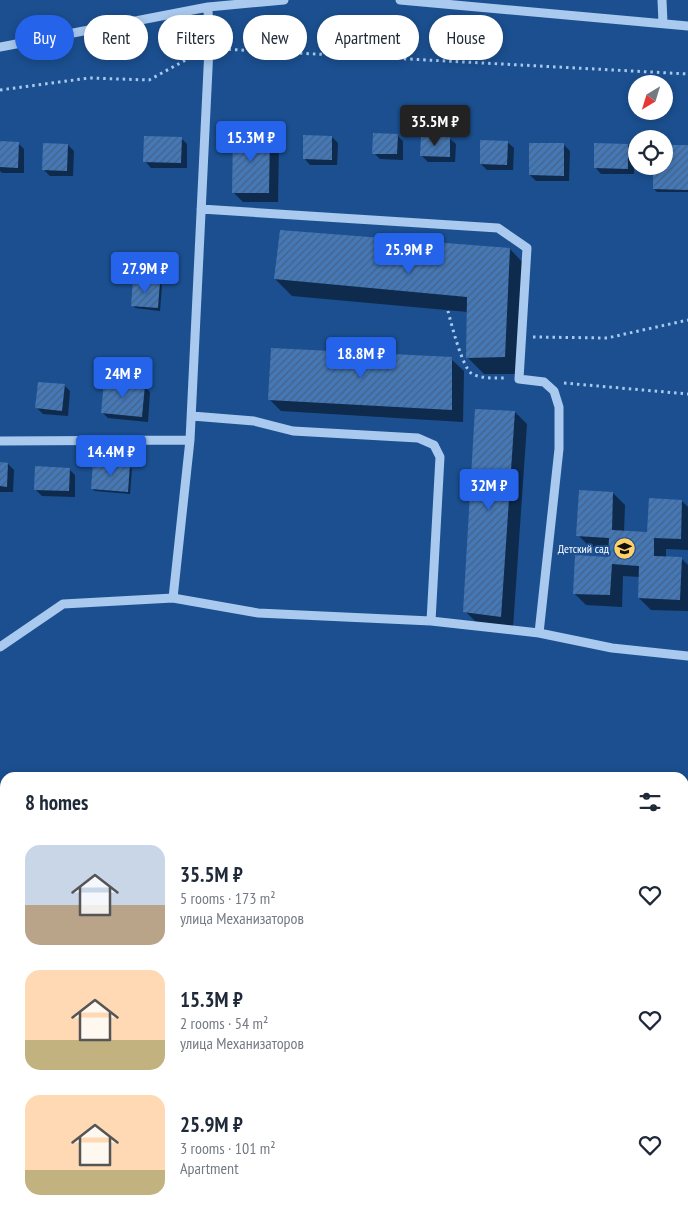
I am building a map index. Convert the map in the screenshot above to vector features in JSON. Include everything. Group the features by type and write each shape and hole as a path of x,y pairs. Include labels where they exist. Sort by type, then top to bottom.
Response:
{"street":[{"path":"0,47 208,7 284,0"},
{"path":"400,0 688,26"},
{"path":"662,0 663,23"},
{"path":"208,7 208,15"},
{"path":"173,598 192,416 208,60"},
{"path":"201,209 498,228 528,248 519,379 544,382 554,391 559,407 559,449 539,634"},
{"path":"192,416 254,421 293,431 418,438 434,445 440,457 431,621"},
{"path":"0,441 190,440"},
{"path":"0,647 63,604 173,598 258,613 431,621 539,634 612,648 688,656"}],"path":[{"path":"233,49 688,74"},
{"path":"0,90 89,78 149,80 186,60"},
{"path":"448,310 464,363 470,373 482,377 519,379"},
{"path":"521,337 607,338 688,320"},
{"path":"544,382 688,394"}],"building":[{"path":"233,133 270,134 269,193 232,193"},
{"path":"373,133 398,134 397,154 372,154"},
{"path":"303,135 332,136 332,160 303,159"},
{"path":"144,136 182,137 181,163 143,162"},
{"path":"421,136 450,137 450,157 420,156"},
{"path":"480,140 508,141 507,165 480,164"},
{"path":"0,141 19,142 18,168 0,167"},
{"path":"43,143 68,144 67,171 42,170"},
{"path":"529,143 564,143 564,176 529,175"},
{"path":"594,143 628,144 628,169 594,168"},
{"path":"673,145 688,145 688,190 653,189 653,175 673,175"},
{"path":"280,230 510,248 505,357 466,358 467,297 274,279"},
{"path":"133,279 160,282 158,308 131,306"},
{"path":"271,348 452,357 452,410 268,400"},
{"path":"104,381 145,385 142,417 101,413"},
{"path":"38,382 65,384 62,411 35,408"},
{"path":"475,409 515,411 501,617 463,612"},
{"path":"0,462 8,463 7,487 0,486"},
{"path":"93,462 130,465 128,492 91,489"},
{"path":"35,466 70,468 69,491 34,490"},
{"path":"579,490 613,492 612,530 647,532 649,498 682,500 681,539 654,538 654,556 682,557 680,600 638,598 639,566 612,564 610,595 573,594 575,555 608,557 609,538 576,536"}],"place":[{"name":"Детский сад","path":"625,549"}]}
